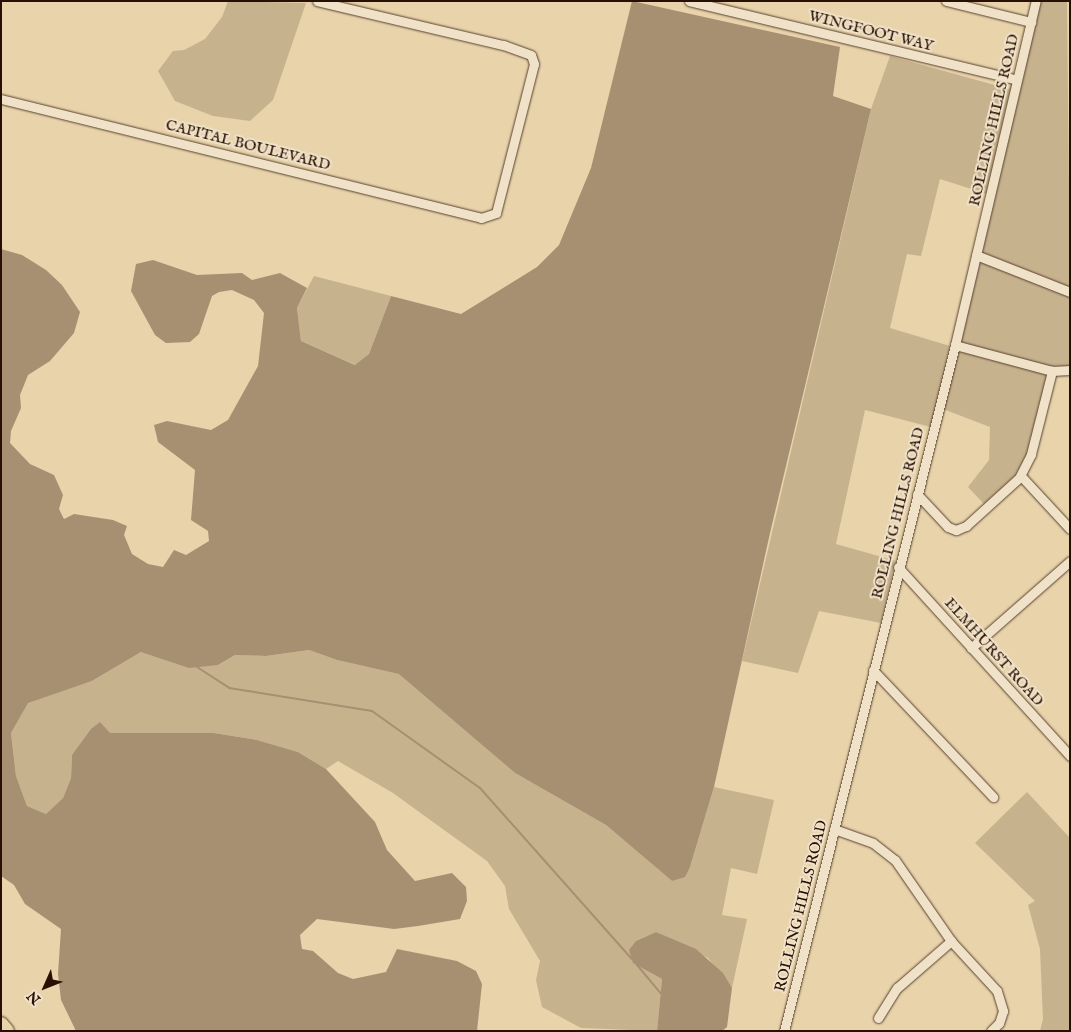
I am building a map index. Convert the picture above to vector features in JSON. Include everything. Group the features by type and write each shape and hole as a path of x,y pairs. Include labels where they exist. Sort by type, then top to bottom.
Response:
{"highway":[{"path":"1,1024 7,1031"}],"street":[{"name":"CAPITAL BOULEVARD","path":"1,99 489,217 498,208 534,64 531,55 503,45 317,1"},
{"name":"WINGFOOT WAY","path":"689,1 1017,80"},
{"path":"946,1 1031,22"},
{"name":"ROLLING HILLS ROAD","path":"784,1031 898,567 955,345 1036,1"},
{"path":"976,255 1070,292"},
{"path":"955,345 1052,371 1070,370"},
{"path":"918,494 948,527 956,530 966,526 1020,476 1031,454 1052,371"},
{"path":"1020,476 1070,529"},
{"path":"972,648 1070,561"},
{"name":"ELMHURST ROAD","path":"898,567 1070,756"},
{"path":"873,670 993,796"},
{"path":"834,829 873,843 891,856 951,941 1001,998 1002,1017 991,1031"},
{"path":"878,1018 897,988 951,941"}],"shaded area":[{"path":"228,1 306,3 273,100 250,121 213,116 175,101 158,71 173,51 184,50 205,39 222,17"},
{"path":"632,1 840,47 833,96 871,109 770,533 714,787 690,867 685,877 672,881 606,825 515,773 399,674 337,660 309,650 266,656 235,655 218,665 189,668 141,652 92,681 28,703 11,733 16,776 27,806 46,814 63,798 71,778 72,755 91,729 100,722 110,733 214,733 257,740 298,752 326,769 375,822 387,850 415,881 452,873 466,887 467,901 460,919 394,929 317,919 300,935 302,949 313,951 338,973 353,979 386,972 397,949 457,961 476,971 482,984 477,1031 76,1031 61,1000 58,974 61,929 25,904 14,885 1,876 1,249 22,255 46,270 62,285 80,312 74,333 50,361 28,375 20,395 21,408 11,431 10,443 30,464 54,475 63,495 59,509 64,519 74,514 113,520 127,526 124,535 132,554 148,564 163,567 174,550 186,555 209,541 208,531 191,520 195,470 158,442 154,425 167,421 211,430 228,420 258,366 264,313 254,300 232,290 219,292 212,296 199,334 190,342 166,343 155,335 131,291 136,264 153,260 197,275 242,273 252,280 280,273 307,288 297,308 301,341 355,365 369,354 391,296 461,314 537,267 559,245 591,168"},
{"path":"1040,1 1067,1 1070,288 981,253"},
{"path":"890,56 1009,89 1012,83 987,194 940,179 921,256 907,254 890,328 950,346 931,427 865,410 836,544 896,561 881,623 819,611 798,673 742,661 871,109"},
{"path":"979,260 1070,296 1070,366 1053,367 959,342"},
{"path":"314,276 391,296 369,354 356,365 301,341 297,308"},
{"path":"957,349 1048,373 1028,453 1016,475 984,504 968,487 989,460 990,427 943,409"},
{"path":"309,650 337,660 400,674 515,773 606,825 672,881 690,867 714,787 774,800 757,874 731,868 722,915 747,919 732,988 708,958 656,932 636,941 646,970 662,979 657,1031 581,1028 542,1007 536,980 540,961 509,909 505,886 487,861 393,793 338,761 326,769 298,752 257,740 214,733 110,733 72,755 71,778 63,798 46,814 27,806 16,776 11,733 28,702 92,681 141,652 218,665 235,655 266,656"},
{"path":"1027,792 1070,838 1070,1031 1040,1031 1043,1019 1040,949 1028,905 1035,901 975,843"},
{"path":"656,932 696,949 723,973 732,988 727,1027 722,1031 657,1031 662,979 633,963 629,950 636,941"}],"waterway":[{"path":"197,667 229,688 372,711 480,788 632,959"},
{"path":"637,965 661,994"}]}
